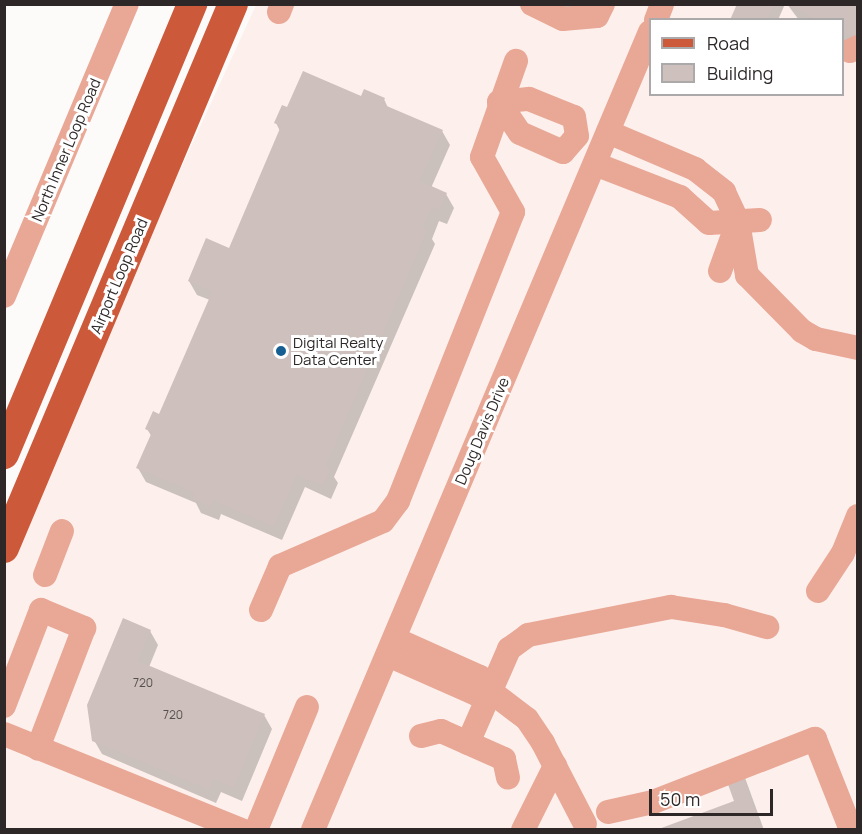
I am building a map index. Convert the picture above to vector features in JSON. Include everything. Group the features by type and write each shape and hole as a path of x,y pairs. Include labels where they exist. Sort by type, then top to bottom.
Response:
{"main road":[{"path":"4,454 192,4"},
{"name":"Airport Loop Road","path":"4,548 233,4"}],"street":[{"name":"North Inner Loop Road","path":"4,296 126,4"},
{"path":"532,4 563,19 597,16 603,4"},
{"name":"Doug Davis Drive","path":"313,830 602,148 645,62 649,42"},
{"path":"261,610 280,566 383,521 398,501 513,212 482,157 499,102 516,61"},
{"path":"499,102 529,99 574,117 577,136"},
{"path":"499,102 520,133 563,152 577,136"},
{"path":"577,136 602,148 680,197 709,223 749,221"},
{"path":"602,148 695,169 724,192 749,221 747,275 784,315 816,339 858,348"},
{"path":"720,272 749,221"},
{"path":"818,591 843,553 858,516"},
{"path":"45,575 62,531"},
{"path":"468,743 509,649 528,635 574,624 671,608 724,615 766,627"},
{"path":"4,706 42,610 84,628 38,748"},
{"path":"392,647 480,677 490,691 527,719 585,824"},
{"path":"256,830 307,707"},
{"path":"422,736 441,731 504,759 508,778"},
{"path":"4,734 242,830"},
{"path":"608,812 653,802 815,739 851,830"},
{"path":"523,830 555,766"}],"shaded area":[{"path":"256,5 857,5 857,829 5,830 5,551"}],"building":[{"path":"737,4 775,4 768,18 731,18"},
{"path":"787,4 858,4 858,39 844,33 844,18 813,18"},
{"name":"Digital Realty Data Center","path":"303,71 361,96 364,89 385,98 382,104 443,130 420,181 447,193 439,211 432,208 423,228 428,229 326,466 331,468 323,486 297,475 274,527 214,501 211,507 192,499 194,493 136,468 152,432 145,429 153,411 159,414 212,292 188,281 206,238 229,248 281,126 274,123 282,105 287,107"},
{"path":"123,618 151,630 138,661 265,714 234,788 213,779 209,790 92,741 87,705"},
{"path":"737,760 762,830 656,830 734,801 721,765"}],"place":[{"name":"Digital Realty Data Center","path":"281,351"}]}
